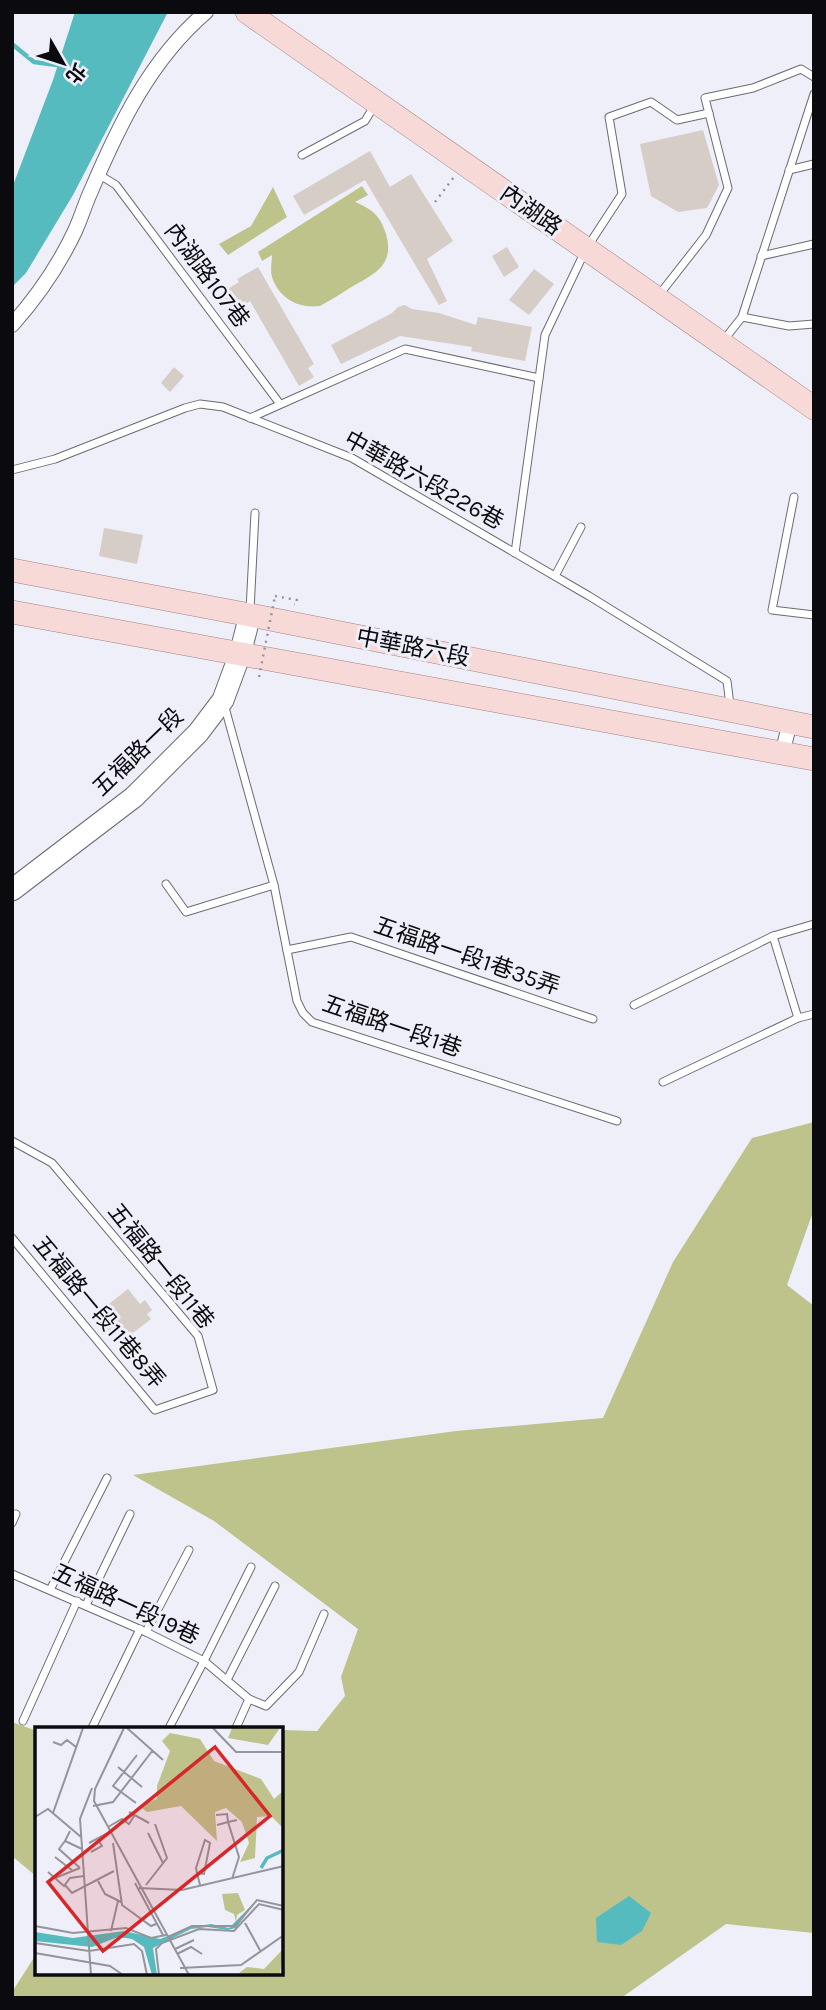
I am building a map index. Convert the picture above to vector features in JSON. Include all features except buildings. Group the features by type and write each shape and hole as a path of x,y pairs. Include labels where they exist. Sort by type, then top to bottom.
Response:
{"main road":[{"name":"內湖路","path":"247,12 814,408"},
{"name":"中華路六段","path":"12,570 814,727"},
{"name":"中華路六段","path":"12,612 814,759"},
{"name":"五福路一段","path":"12,890 134,797 198,733 223,700 240,654 250,615"}],"street":[{"path":"12,325 58,263 76,230 119,126 153,69 206,12"},
{"path":"782,754 790,722"}],"lane":[{"path":"657,298 706,235 728,188 705,98 753,88 801,69 814,77"},
{"path":"721,343 742,317 814,94"},
{"path":"302,155 365,121 377,102"},
{"path":"515,553 545,335 586,249 622,194 609,117 651,102 677,120 709,113"},
{"path":"789,170 814,164"},
{"name":"內湖路107巷","path":"98,174 116,185 280,404"},
{"path":"761,256 814,243"},
{"path":"742,317 789,326 814,324"},
{"path":"250,418 405,349 539,378"},
{"name":"中華路六段226巷","path":"12,470 55,458 200,404 223,407 352,458 555,576 727,681 730,711"},
{"path":"794,497 772,610 814,615"},
{"path":"250,615 255,513"},
{"path":"555,576 581,527"},
{"name":"五福路一段1巷","path":"223,700 274,885 298,1001 303,1013 312,1022 617,1122"},
{"path":"166,884 186,912 274,885"},
{"path":"634,1005 773,936 814,924"},
{"path":"773,936 797,1018"},
{"name":"五福路一段1巷35弄","path":"287,950 351,937 593,1019"},
{"path":"663,1083 797,1018 814,1014"},
{"name":"五福路一段11巷","path":"12,1141 52,1163 198,1336 213,1390 155,1410"},
{"name":"五福路一段11巷8弄","path":"12,1238 155,1410"},
{"path":"50,1590 107,1478"},
{"path":"12,1523 16,1514"},
{"path":"86,1605 130,1514"},
{"path":"93,1727 188,1550"},
{"name":"五福路一段19巷","path":"13,1576 86,1605 204,1661 251,1567"},
{"path":"227,1680 275,1586"},
{"path":"23,1721 77,1601"},
{"path":"170,1727 204,1661 249,1699 266,1706 299,1672 324,1614"},
{"path":"236,1727 249,1699"}],"path":[{"path":"435,202 465,164"},
{"path":"259,677 275,596 297,600 296,604 283,602"}],"green space":[{"path":"362,186 368,195 355,202 366,207 380,220 388,242 386,259 382,266 320,306 304,306 284,296 272,277 272,255 262,261 258,252"},
{"path":"273,187 287,217 228,255 219,244 251,226"},
{"path":"814,1122 814,1209 787,1285 814,1306 814,1933 726,1924 621,1998 12,1998 12,1992 35,1956 35,1975 284,1975 284,1730 317,1731 345,1696 341,1677 358,1629 214,1521 133,1475 456,1431 603,1418 673,1262 752,1138"},
{"path":"12,1722 35,1730 35,1875 12,1856"}],"water":[{"path":"75,12 168,12 73,195 26,273 12,287 12,188 53,80"},
{"path":"629,1896 651,1913 642,1931 621,1945 597,1942 596,1918"}],"waterway":[{"path":"12,44 34,62 64,66"}]}
